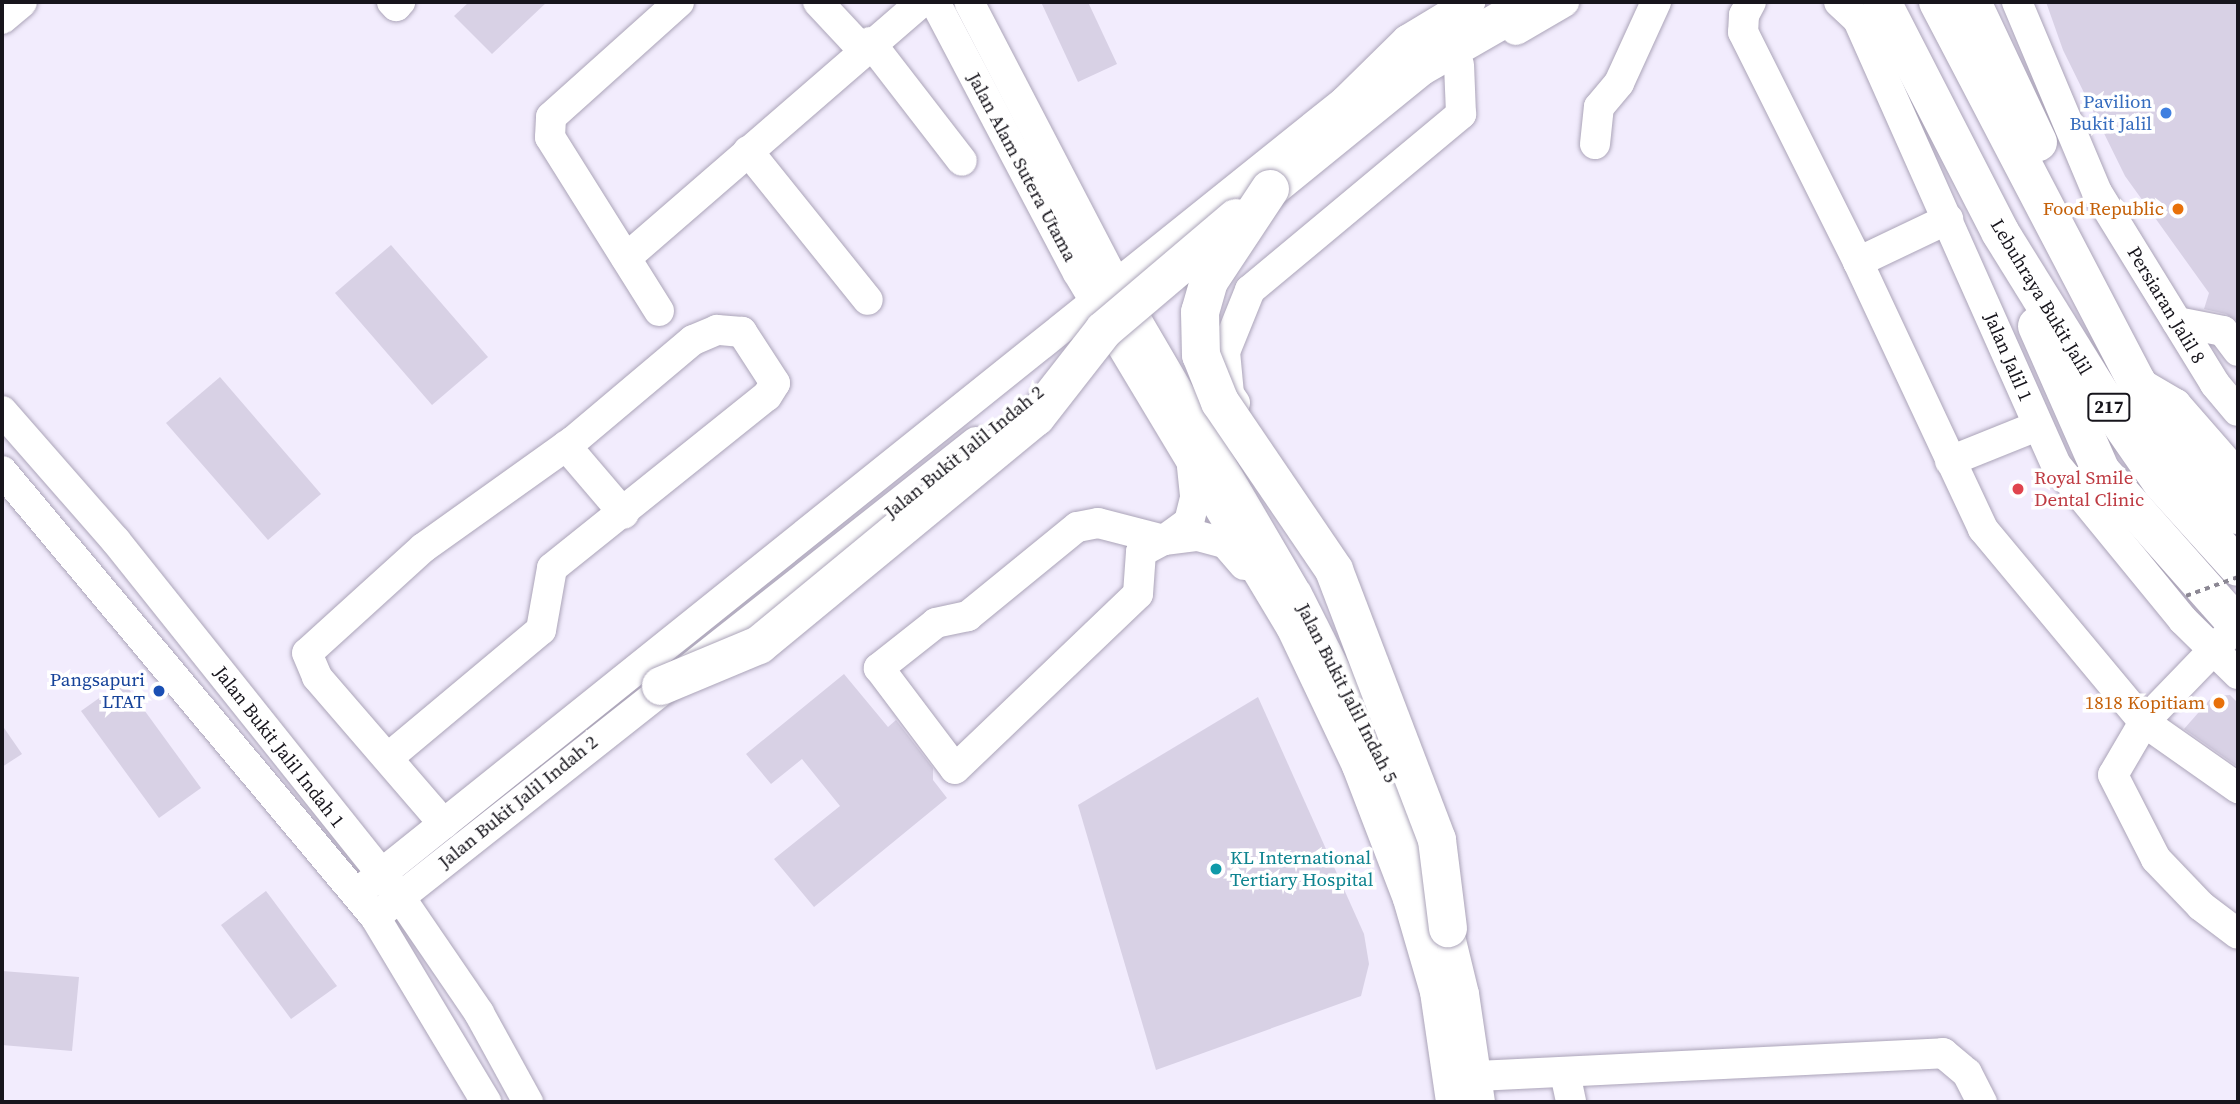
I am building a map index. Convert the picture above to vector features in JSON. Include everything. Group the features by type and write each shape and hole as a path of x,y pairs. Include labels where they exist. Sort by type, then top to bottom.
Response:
{"highway":[{"path":"661,687 759,645 1036,417 1104,330 1270,189 1420,66 1533,2"},
{"name":"Lebuhraya Bukit Jalil","path":"1882,2 2000,232 2162,483 2238,567"},
{"name":"Lebuhraya Bukit Jalil","path":"1938,2 2136,381 2193,467 2238,514"},
{"path":"1972,2 2130,332 2136,381"},
{"path":"1270,189 1209,281 1199,312 1201,355 1220,402 1334,570 1437,839 1448,928"},
{"path":"2000,232 2069,407 2101,471 2229,634"}],"street":[{"path":"2,19 22,2"},
{"path":"659,311 550,137 551,117 679,2"},
{"path":"818,2 866,46 961,161"},
{"path":"626,258 866,46 922,2"},
{"name":"Jalan Alam Sutera Utama","path":"935,2 966,59 1124,323"},
{"name":"Jalan Alam Sutera Utama","path":"969,2 993,48 1104,290"},
{"name":"Jalan Bukit Jalil Indah 2","path":"375,917 390,886 444,824 1104,290 1345,101 1407,40 1470,2"},
{"name":"Jalan Bukit Jalil Indah 2","path":"356,894 390,886 790,592 1421,88 1564,2"},
{"path":"1595,144 1599,107 1619,83 1656,2"},
{"path":"1751,2 1744,15 1743,32 1858,262 1983,529 2144,722 2238,788"},
{"name":"Jalan Jalil 1","path":"1839,2 1858,20 2057,466 2097,519 2229,634 2238,674"},
{"name":"Persiaran Jalil 8","path":"2017,2 2097,192 2215,384 2238,411"},
{"path":"966,59 993,48"},
{"path":"1330,550 1229,394 1225,352 1250,290 1461,114 1460,65"},
{"path":"748,151 868,300"},
{"path":"1858,262 1948,219"},
{"name":"Jalan Bukit Jalil Indah 5","path":"1124,323 1192,462 1276,602 1357,766 1408,899 1435,992 1451,1102"},
{"name":"Jalan Bukit Jalil Indah 5","path":"1124,323 1303,606 1396,790 1448,928 1478,1089"},
{"path":"2177,323 2223,331 2238,351"},
{"path":"389,757 541,630 552,568 624,514 767,396 775,383 753,345 742,332 717,330 693,340 566,446 423,548 307,653 317,677 389,757 444,824"},
{"path":"2136,381 2176,404 2238,475"},
{"name":"Jalan Bukit Jalil Indah 1","path":"2,411 116,541 390,886 479,1013 528,1102"},
{"path":"1950,461 2037,426"},
{"path":"566,446 624,514"},
{"path":"1192,462 1195,498 1189,522 1164,540 1140,552 1138,594 955,769 879,668 936,623 968,616 1077,527 1098,523 1164,540 1198,536 1225,543 1276,602"},
{"name":"Jalan Bukit Jalil Indah 1","path":"2,471 84,566 159,663 375,917 486,1102"},
{"path":"84,566 116,541"},
{"path":"2229,634 2144,722 2115,765 2116,783 2156,859 2201,906 2238,934"},
{"path":"1478,1089 1568,1088 1943,1053 1967,1073 1982,1102"}],"path":[{"path":"2186,596 2238,577"}],"building":[{"path":"469,2 547,2 492,54 454,16"},
{"path":"1041,2 1088,2 1117,64 1078,82"},
{"name":"Pavilion Bukit Jalil","path":"2046,2 2238,2 2238,322 2226,314 2204,309 2209,293 2125,176 2063,50"},
{"path":"391,245 488,357 432,405 335,293"},
{"path":"220,377 321,494 268,540 166,423"},
{"path":"844,674 888,727 896,720 933,768 933,780 947,798 814,907 774,859 840,806 802,759 771,784 746,754"},
{"path":"123,681 201,788 159,818 81,711"},
{"path":"2230,695 2238,703 2238,767 2184,729 2213,696"},
{"name":"KL International Tertiary Hospital","path":"1258,697 1364,934 1369,964 1361,996 1156,1070 1078,805"},
{"path":"2,725 22,754 2,767"},
{"path":"266,891 337,986 291,1019 221,925"},
{"path":"2,971 79,977 72,1051 2,1045"}],"place":[{"name":"Pavilion Bukit Jalil","path":"2166,113"},
{"name":"Food Republic","path":"2178,209"},
{"name":"Royal Smile Dental Clinic","path":"2018,489"},
{"name":"Pangsapuri LTAT","path":"159,691"},
{"name":"1818 Kopitiam","path":"2219,703"},
{"name":"KL International Tertiary Hospital","path":"1216,869"}]}
